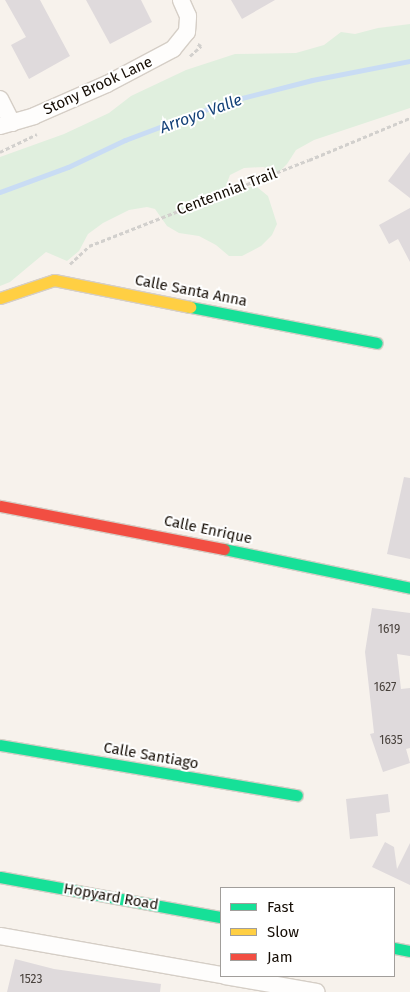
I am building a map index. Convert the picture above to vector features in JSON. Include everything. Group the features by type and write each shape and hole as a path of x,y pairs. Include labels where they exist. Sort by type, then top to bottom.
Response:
{"street":[{"name":"Stony Brook Lane","path":"6,124 107,84 174,49 187,32 188,16 181,0"},
{"path":"0,99 6,124"},
{"name":"Calle Santa Anna","path":"0,298 54,280 377,343"},
{"name":"Calle Enrique","path":"0,506 150,534 410,588"},
{"name":"Calle Santiago","path":"0,746 297,795"},
{"name":"Hopyard Road","path":"0,877 220,917"},
{"path":"0,936 230,980 317,992"},
{"path":"395,948 410,951"}],"path":[{"name":"Centennial Trail","path":"54,280 89,246 410,118"}],"green space":[{"path":"410,24 410,108 314,140 296,150 279,172 263,167 244,168 230,175 225,188 257,187 268,196 277,224 272,235 261,246 242,256 229,256 216,245 199,236 179,233 167,226 155,209 147,207 129,210 103,223 88,234 79,251 67,261 46,252 10,282 0,286 0,157 64,134 109,113 131,96 186,70 235,54 296,53 324,45 341,32 355,34 378,28"}],"building":[{"path":"5,0 40,0 70,56 29,79 11,45 26,37"},
{"path":"86,0 141,0 152,22 110,44"},
{"path":"231,0 275,0 242,19"},
{"path":"410,152 410,198 388,181"},
{"path":"410,208 410,262 398,239 389,244 379,225"},
{"path":"404,477 410,478 410,559 387,554"},
{"path":"372,608 410,613 410,656 397,654 401,689 410,688 410,748 406,749 410,763 383,772 370,734 374,733 365,652"},
{"path":"388,794 390,812 376,814 378,836 350,839 346,799"},
{"path":"385,842 394,847 397,869 410,843 410,885 372,867"},
{"path":"15,959 54,969 161,984 160,992 7,992"}],"waterway":[{"name":"Arroyo Valle","path":"0,192 68,167 125,140 226,102 312,80 410,61"}],"traffic: fast":[{"path":"190,307 377,343"},
{"path":"224,549 410,588"},
{"path":"0,745 297,795"},
{"path":"0,877 220,917"},
{"path":"395,948 410,951"}],"traffic: slow":[{"path":"0,298 54,280 190,307"}],"traffic: jam":[{"path":"0,506 224,549"}]}
